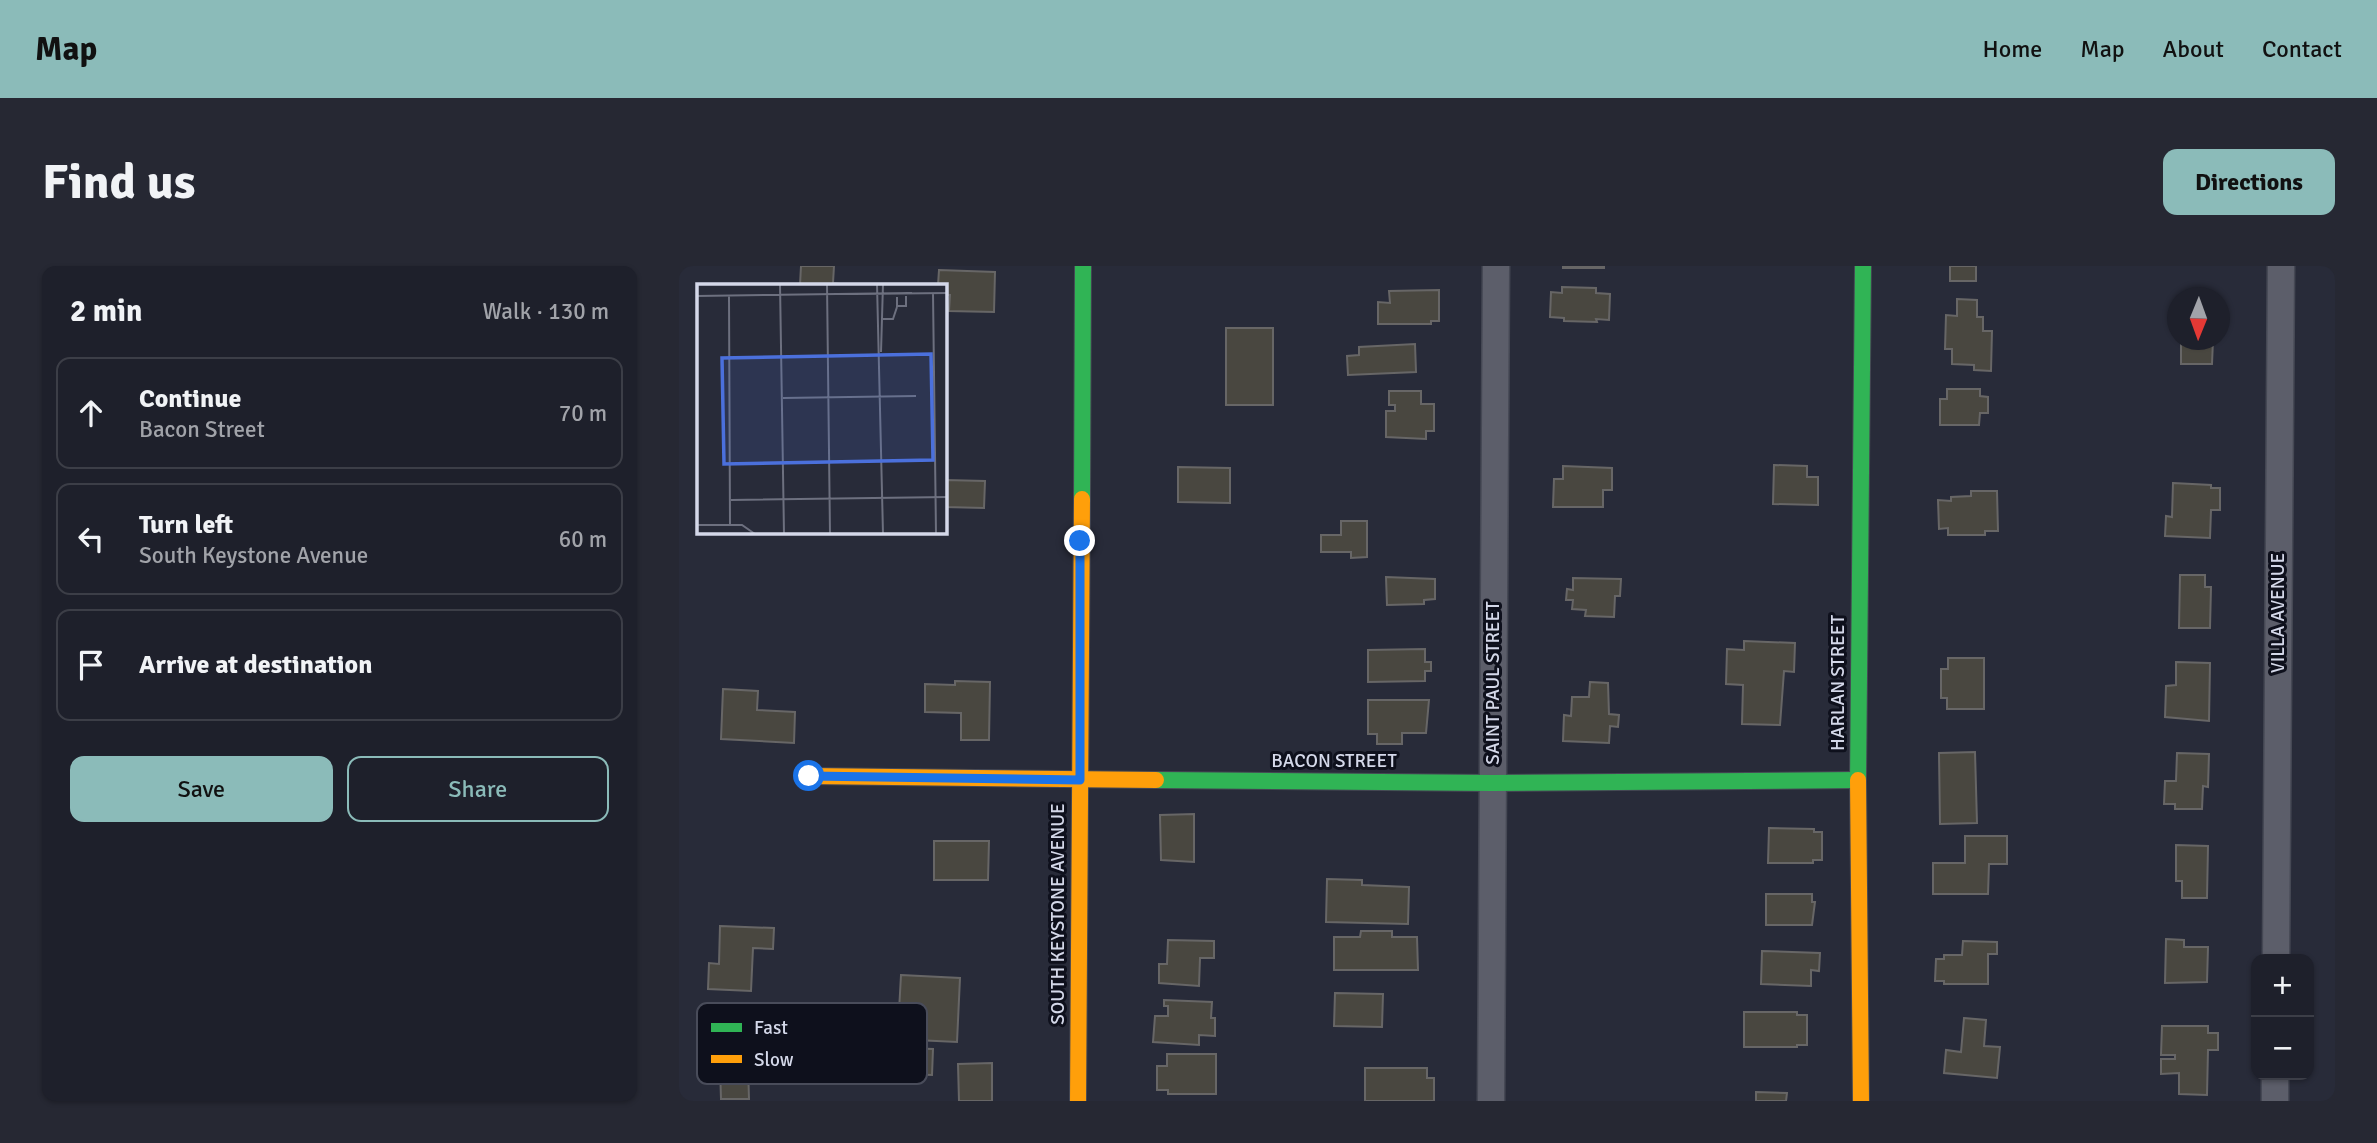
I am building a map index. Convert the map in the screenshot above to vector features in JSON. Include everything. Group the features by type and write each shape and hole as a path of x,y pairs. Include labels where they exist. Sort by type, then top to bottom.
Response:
{"street":[{"name":"SOUTH KEYSTONE AVENUE","path":"1078,1101 1083,266"},
{"name":"SAINT PAUL STREET","path":"1491,1101 1496,266"},
{"name":"HARLAN STREET","path":"1861,1101 1858,780 1863,266"},
{"name":"VILLA AVENUE","path":"2276,954 2281,266"},
{"name":"BACON STREET","path":"809,776 1492,783 1858,780"},
{"path":"2275,1080 2275,1101"}],"building":[{"path":"801,266 834,266 833,283 840,284 800,284"},
{"path":"1604,266 1604,268 1563,268"},
{"path":"1950,266 1976,266 1976,281 1950,281"},
{"path":"939,270 995,272 994,312 949,311 950,295 947,295 947,284 938,284"},
{"path":"1562,287 1596,288 1596,293 1610,294 1609,320 1564,321 1564,318 1550,317 1551,292 1562,293"},
{"path":"1439,290 1439,321 1431,321 1431,324 1378,324 1378,302 1390,303 1389,291"},
{"path":"1957,299 1977,300 1977,317 1983,317 1983,331 1992,331 1991,371 1974,370 1974,365 1952,364 1952,349 1945,349 1946,315 1957,316"},
{"path":"1226,328 1273,328 1273,405 1226,405"},
{"path":"1415,344 1416,372 1348,375 1347,356 1359,355 1359,347"},
{"path":"2181,350 2213,350 2212,364 2181,364"},
{"path":"1947,389 1980,389 1980,396 1988,397 1988,413 1980,413 1979,425 1940,425 1940,399 1947,399"},
{"path":"1389,391 1421,391 1421,404 1434,404 1434,431 1426,431 1426,439 1386,437 1386,411 1395,411 1395,405 1389,405"},
{"path":"1774,465 1807,466 1807,477 1818,477 1818,505 1773,504"},
{"path":"1563,466 1612,468 1612,490 1603,490 1603,507 1553,507 1554,479 1563,479"},
{"path":"1178,467 1230,468 1230,503 1178,502"},
{"path":"947,480 985,481 984,508 947,507"},
{"path":"2173,483 2220,488 2220,510 2211,510 2210,538 2165,536 2166,516 2172,517"},
{"path":"1971,491 1997,491 1998,531 1985,531 1985,535 1948,535 1948,528 1939,529 1938,500 1951,501 1951,497 1971,496"},
{"path":"1341,521 1367,521 1367,557 1351,558 1351,552 1321,552 1321,535 1341,535"},
{"path":"2180,575 2205,575 2205,587 2211,587 2210,628 2179,628"},
{"path":"1386,577 1435,579 1435,599 1424,600 1424,604 1387,605"},
{"path":"1573,578 1621,579 1620,596 1615,596 1614,617 1585,616 1586,610 1572,609 1573,600 1566,600 1567,589 1573,590"},
{"path":"1744,641 1795,643 1794,672 1784,671 1780,725 1742,724 1743,685 1726,684 1727,649 1744,650"},
{"path":"1425,649 1425,662 1431,662 1431,671 1425,671 1425,681 1368,682 1368,650"},
{"path":"1948,658 1984,658 1984,709 1947,709 1947,698 1941,698 1941,669 1948,669"},
{"path":"2176,662 2210,663 2209,721 2165,717 2166,686 2176,685"},
{"path":"955,681 990,682 989,740 961,740 961,713 925,712 925,684 955,685"},
{"path":"1590,682 1608,683 1609,714 1619,715 1618,727 1610,726 1609,743 1563,741 1564,715 1571,716 1572,697 1589,697"},
{"path":"723,689 758,691 757,710 795,712 794,743 721,739"},
{"path":"1368,700 1429,700 1426,733 1402,733 1402,744 1377,744 1377,734 1368,734"},
{"path":"1975,752 1977,823 1940,824 1939,753"},
{"path":"2177,753 2209,754 2208,787 2203,786 2202,809 2175,809 2175,804 2164,804 2165,781 2176,781"},
{"path":"1194,814 1194,862 1161,860 1160,815"},
{"path":"1769,828 1814,829 1814,832 1822,832 1822,860 1813,860 1813,863 1768,863"},
{"path":"1965,836 2007,836 2007,864 1989,864 1988,894 1933,894 1933,863 1965,863"},
{"path":"934,841 989,841 988,880 934,880"},
{"path":"2176,845 2208,846 2207,898 2182,898 2182,881 2176,881"},
{"path":"1327,879 1362,880 1362,885 1409,887 1408,924 1326,922"},
{"path":"1766,894 1812,894 1812,902 1815,902 1812,925 1766,925"},
{"path":"720,926 774,928 773,949 753,948 751,991 708,989 709,963 719,964"},
{"path":"1361,931 1392,931 1392,937 1417,937 1418,970 1334,970 1334,937 1360,937"},
{"path":"2166,939 2184,940 2184,947 2208,947 2207,982 2165,983"},
{"path":"1168,940 1214,941 1214,958 1200,958 1199,986 1159,983 1159,964 1167,964"},
{"path":"1963,941 1997,942 1997,954 1988,954 1988,984 1944,984 1944,981 1935,981 1936,959 1944,959 1944,955 1962,955"},
{"path":"1762,951 1820,953 1819,971 1811,970 1811,986 1761,984"},
{"path":"901,975 960,978 957,1042 927,1041 927,1003 899,1003"},
{"path":"1335,993 1383,994 1382,1027 1334,1026"},
{"path":"1164,1000 1212,1002 1211,1018 1215,1018 1215,1036 1199,1035 1199,1045 1153,1042 1155,1016 1168,1016 1168,1006 1164,1006"},
{"path":"1744,1012 1797,1012 1797,1015 1807,1015 1807,1045 1744,1047"},
{"path":"1964,1018 1986,1020 1984,1046 2000,1047 1997,1078 1944,1073 1946,1050 1961,1052"},
{"path":"2162,1026 2208,1026 2208,1033 2218,1033 2218,1050 2208,1050 2207,1095 2179,1094 2179,1073 2161,1074 2161,1059 2175,1059 2175,1055 2161,1055"},
{"path":"927,1049 933,1049 932,1075 927,1075"},
{"path":"1167,1054 1216,1054 1216,1094 1168,1094 1168,1090 1157,1090 1157,1066 1167,1066"},
{"path":"992,1063 992,1101 959,1101 958,1064"},
{"path":"1365,1068 1427,1068 1427,1078 1434,1078 1434,1101 1365,1101"},
{"path":"721,1084 749,1084 749,1099 721,1099"},
{"path":"1756,1092 1787,1093 1786,1101 1756,1101"}],"traffic: fast":[{"path":"1082,499 1083,266"},
{"path":"1858,780 1863,266"},
{"path":"1156,780 1492,783 1858,780"}],"traffic: slow":[{"path":"1078,1101 1082,499"},
{"path":"809,776 1156,780"},
{"path":"1858,780 1861,1101"}],"route":[{"path":"809,776 1080,780 1080,541"}]}
